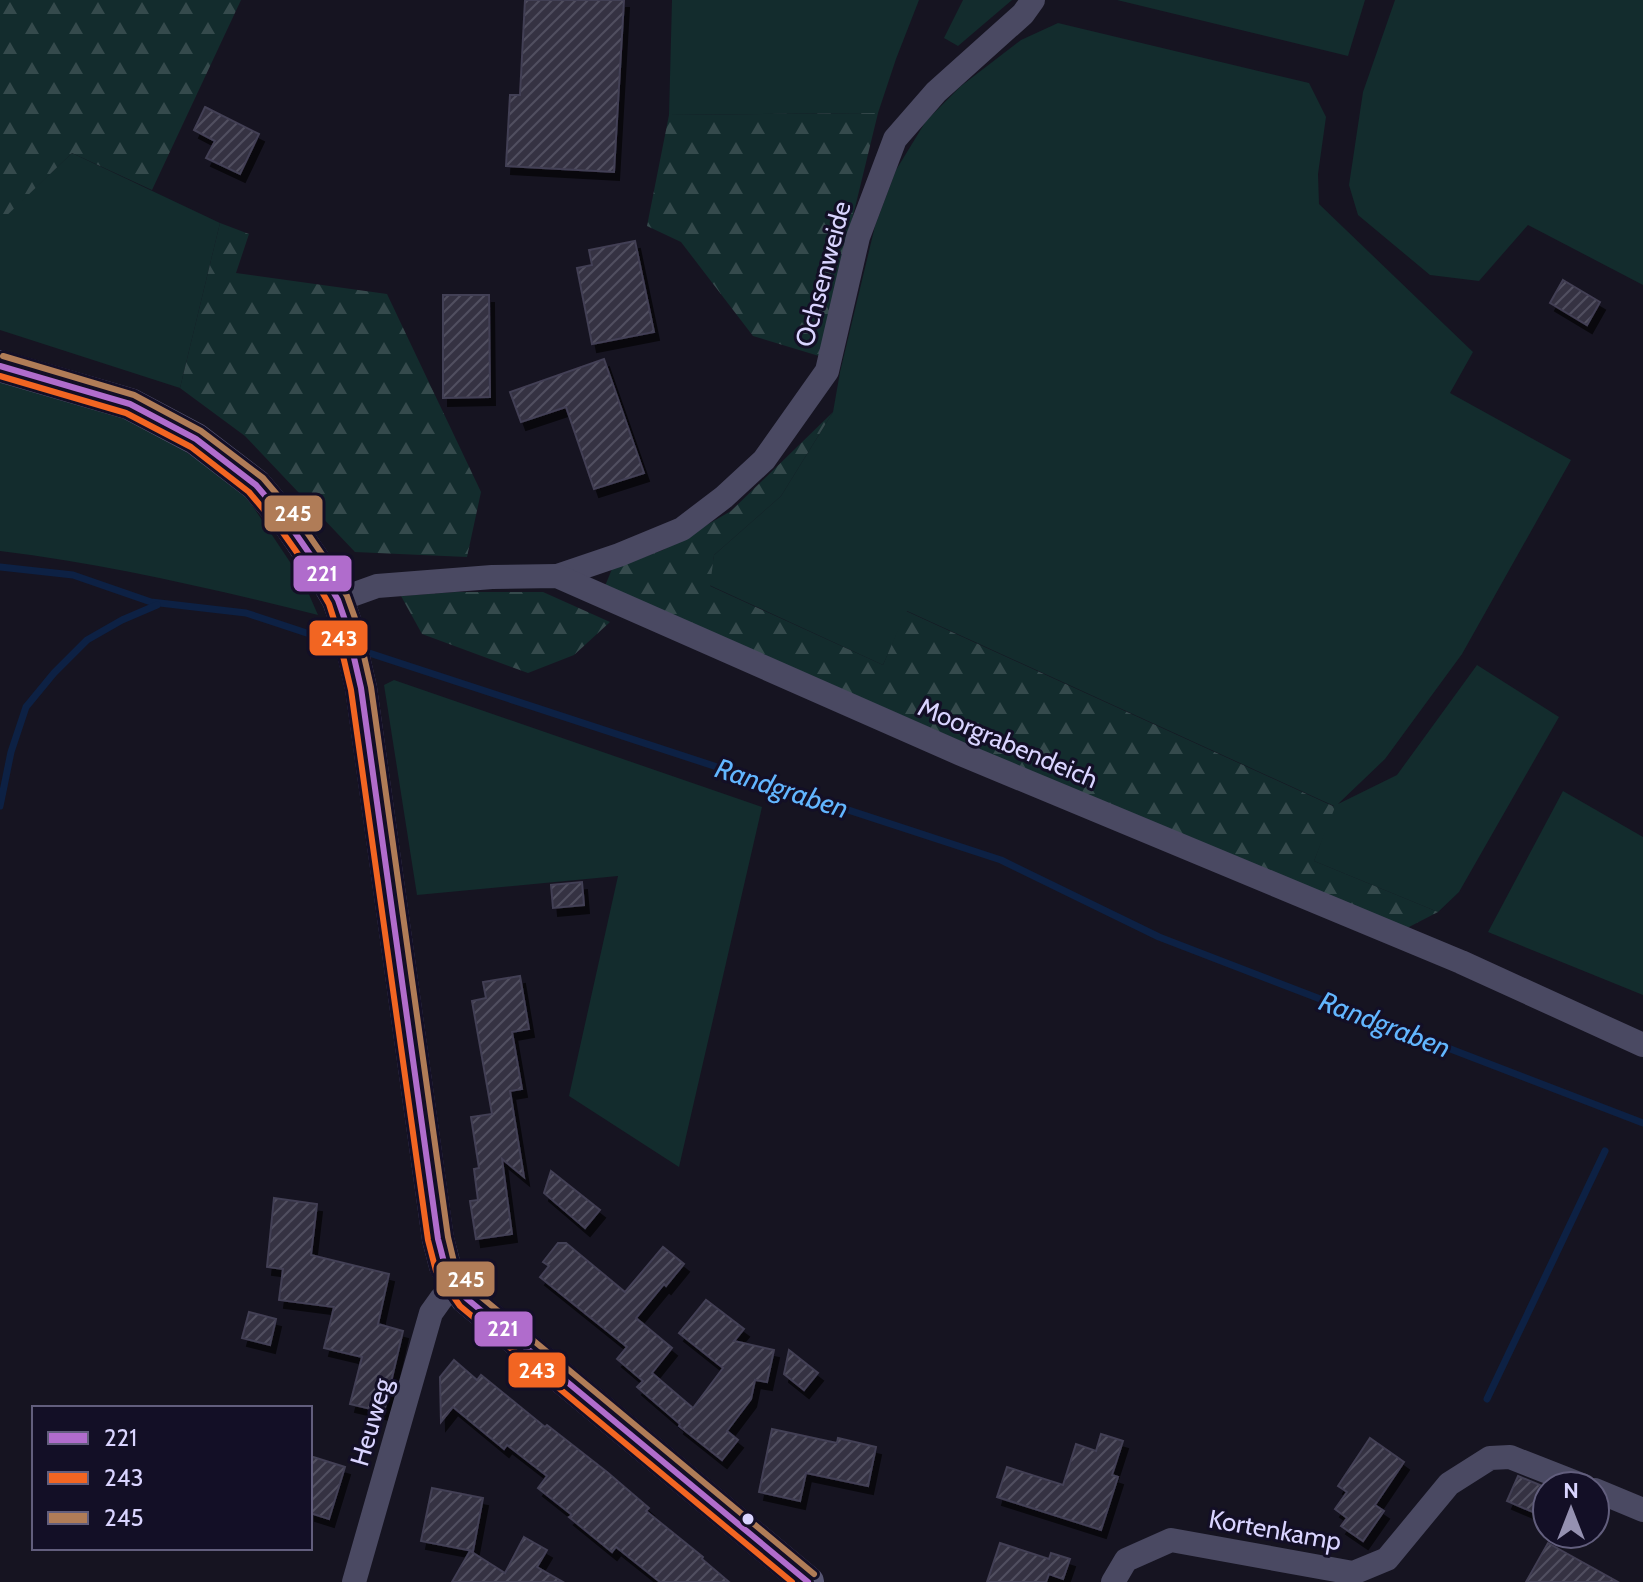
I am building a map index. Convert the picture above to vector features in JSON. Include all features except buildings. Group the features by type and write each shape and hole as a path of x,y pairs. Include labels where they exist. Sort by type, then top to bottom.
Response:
{"street":[{"name":"Ochsenweide","path":"557,576 682,529 724,497 764,460 827,371 858,237 895,139 936,92 1023,14 1033,0"},
{"path":"0,366 130,404 196,439 256,485 289,524 318,566 342,612 361,688 438,1239 445,1266 466,1298 808,1582"},
{"name":"Moorgrabendeich","path":"342,612 377,586 492,577 557,576 961,754 1461,962 1643,1045"},
{"name":"Heuweg","path":"354,1582 431,1313 455,1284"},
{"name":"Kortenkamp","path":"1113,1582 1126,1560 1171,1540 1353,1573 1387,1559 1449,1484 1490,1458 1510,1457 1543,1470"},
{"path":"1611,1497 1643,1510"}],"green space":[{"path":"0,0 241,0 152,190 72,153 0,219"},
{"path":"672,0 919,0 878,113 669,115"},
{"path":"963,0 1012,0 958,46 944,38"},
{"path":"1117,0 1365,0 1348,56"},
{"path":"1395,0 1643,0 1643,285 1528,225 1479,281 1430,275 1358,215 1349,185 1363,92"},
{"path":"1058,23 1309,83 1326,117 1318,174 1319,204 1473,352 1450,393 1571,460 1462,654 1385,759 1338,804 1397,775 1477,665 1559,717 1459,892 1438,912 1314,861 1334,806 907,611 883,665 709,585 714,555 781,496 833,412 875,226 896,170 926,121 961,86 1021,40"},
{"path":"878,113 819,356 753,336 681,242 647,226 669,115"},
{"path":"72,153 220,223 180,388 0,330 0,219"},
{"path":"220,223 249,234 236,273 387,294 481,492 467,557 355,552 245,436 180,388"},
{"path":"0,379 127,412 242,490 304,583 318,615 120,570 0,551"},
{"path":"833,412 781,496 714,555 710,586 883,665 906,611 1335,807 1314,861 1438,912 1407,928 1355,913 605,586 612,569 663,550 731,511"},
{"path":"456,592 543,592 610,622 574,655 528,673 422,634 401,596"},
{"path":"394,680 762,807 679,1167 569,1096 618,876 417,895 384,685"},
{"path":"1563,791 1643,837 1643,995 1488,932"}],"waterway":[{"name":"Randgraben","path":"0,567 73,575 151,602 246,613 340,644"},
{"name":"Randgraben","path":"0,806 11,752 26,707 87,640 157,605"},
{"name":"Randgraben","path":"363,651 1001,860 1159,937 1643,1123"},
{"path":"1487,1399 1605,1151"}],"transit line":[{"name":"245","path":"3,356 134,395 201,431 263,478 297,518 326,560 347,596 356,621 371,687 454,1262 474,1291 814,1574"},
{"name":"221","path":"0,366 130,404 196,439 256,485 289,524 318,566 338,600 361,688 438,1239 445,1266 466,1298 808,1582"},
{"name":"243","path":"0,376 126,413 191,447 249,492 310,571 329,604 351,690 428,1240 436,1271 460,1306 792,1582"}]}
